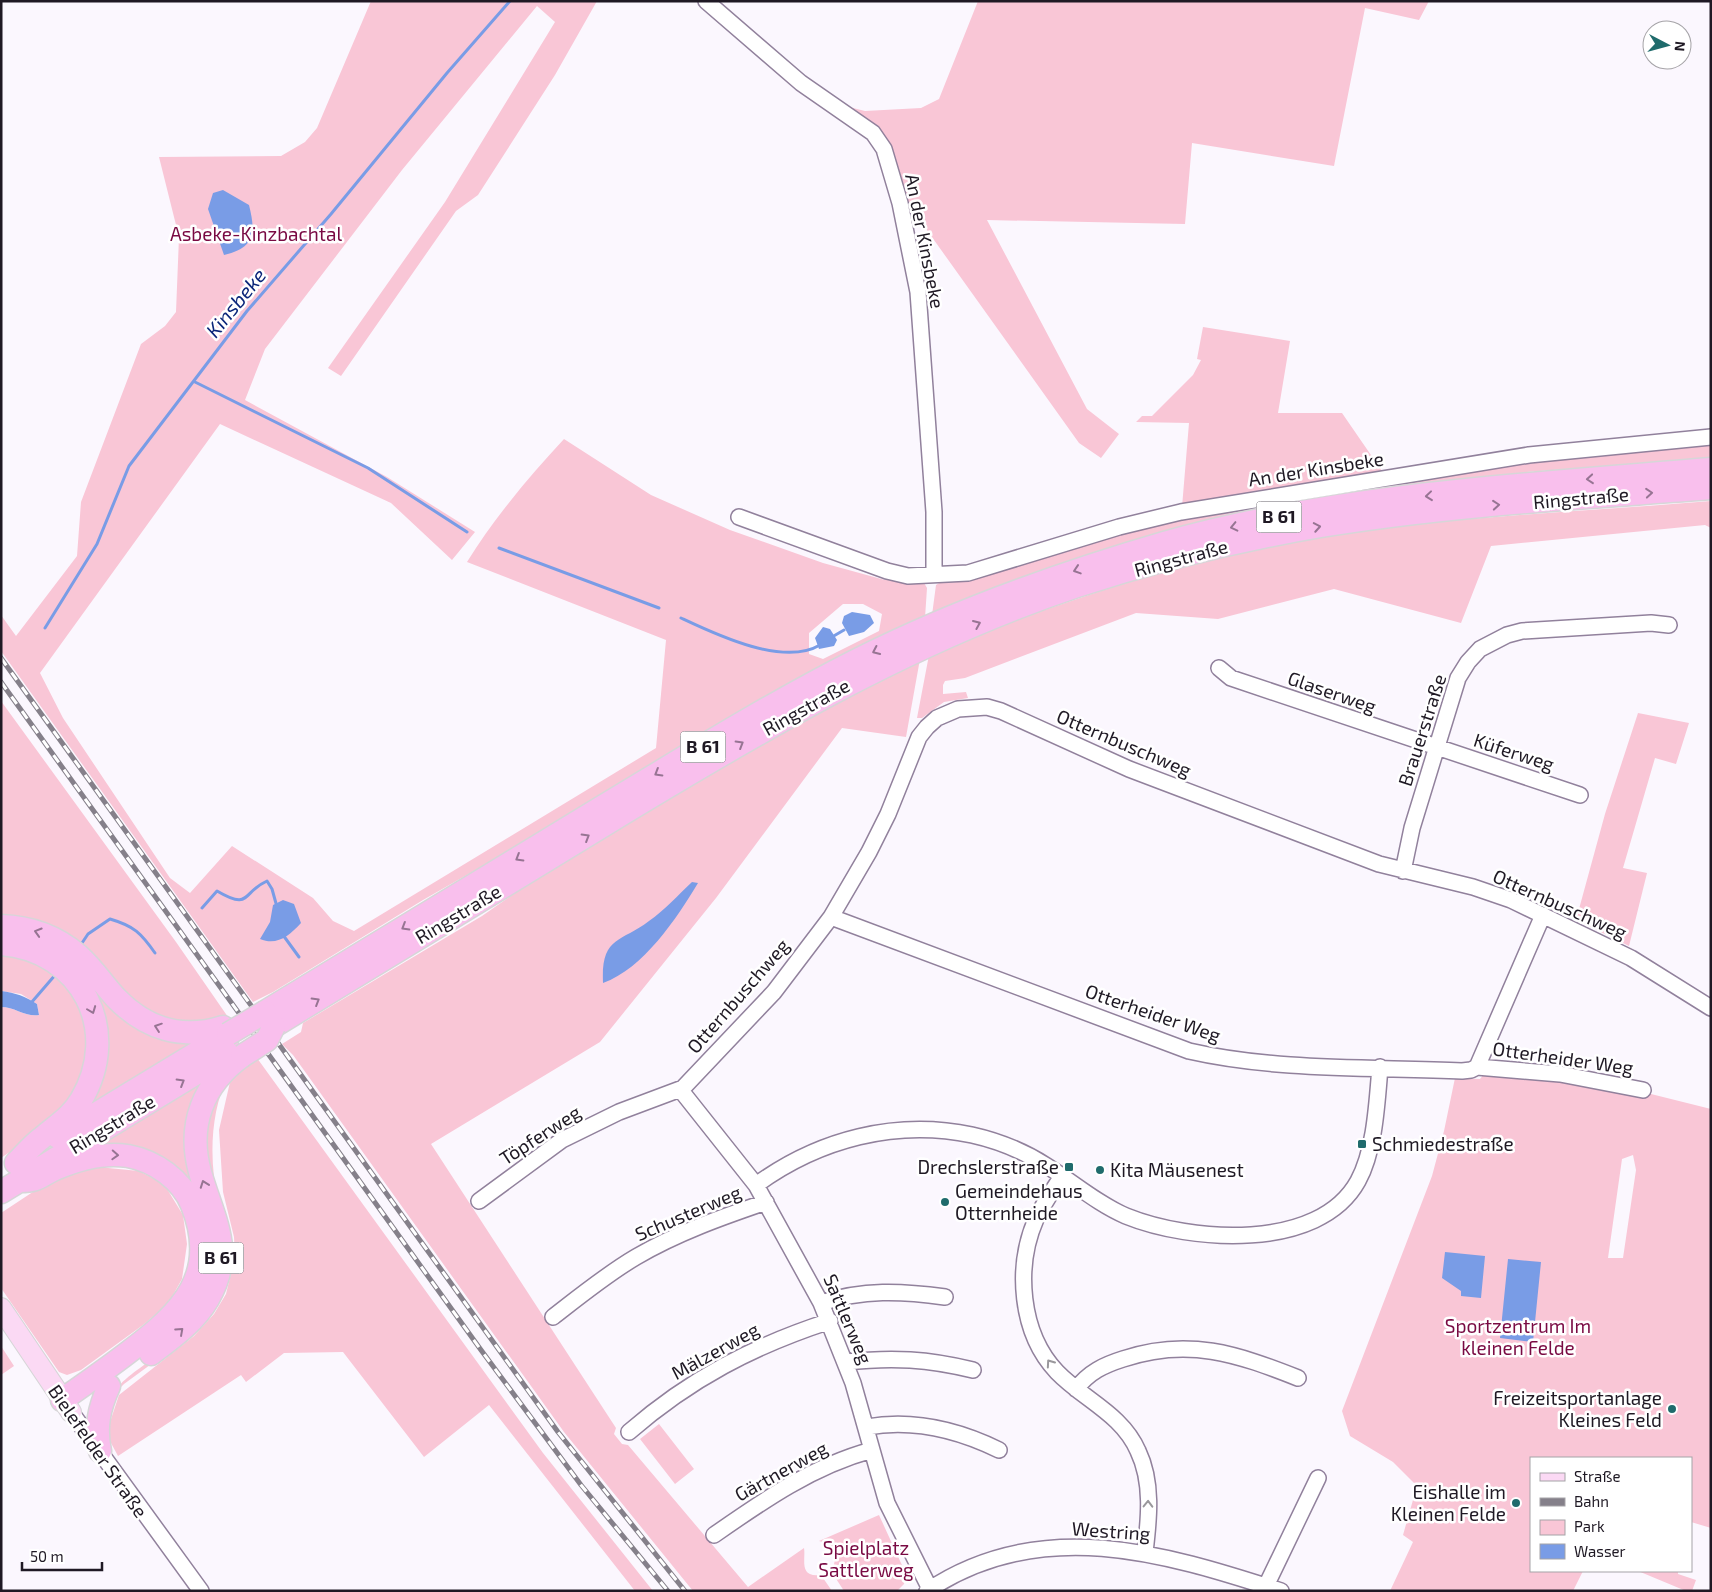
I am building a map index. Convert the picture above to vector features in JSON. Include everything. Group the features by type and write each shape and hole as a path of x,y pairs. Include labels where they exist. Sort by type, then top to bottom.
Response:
{"highway":[{"name":"Ringstraße","path":"9,1177 235,1038 750,738 865,675 926,637 1002,596 1074,570 1168,542 1260,521 1392,500 1711,469"},
{"name":"Ringstraße","path":"926,637 1008,612 1078,586 1173,558 1320,526 1460,508 1711,488"},
{"name":"B 61","path":"1,926 27,929 47,935 68,960 132,1014 147,1023 163,1030 235,1038 227,1067 214,1080 198,1115 196,1133 196,1150 200,1172 222,1240 221,1261 208,1299 196,1317 109,1386 66,1406"},
{"path":"1,944 68,960 87,997 94,1016 98,1037 97,1058 92,1079 80,1101 66,1118 41,1138 9,1177"},
{"path":"9,1177 35,1181 52,1170 94,1156 114,1154 130,1157 149,1163 164,1171 178,1183 190,1202 199,1222 202,1242 201,1262 194,1286 182,1306 158,1330 66,1406"},
{"path":"100,1451 96,1433 99,1414 109,1386"}],"main road":[{"name":"Bielefelder Straße","path":"1,1308 66,1406"}],"street":[{"name":"An der Kinsbeke","path":"706,1 801,83 873,133 879,139 884,149 902,212 918,292 934,503 934,574"},
{"name":"An der Kinsbeke","path":"739,517 887,571 908,576 968,573 1118,527 1181,512 1529,455 1711,436"},
{"name":"Brauerstraße","path":"1403,871 1412,828 1458,678 1468,662 1480,649 1492,641 1522,631 1651,623 1669,625"},
{"name":"Glaserweg","path":"1219,668 1232,678 1436,748"},
{"name":"Otternbuschweg","path":"682,1088 774,992 831,917 857,875 884,821 919,737 937,718 958,709 970,707 986,707 1001,711 1182,790 1380,864 1474,887 1511,900 1630,958 1711,1008"},
{"name":"Küferweg","path":"1436,748 1580,795"},
{"name":"Otterheider Weg","path":"1477,1067 1543,915"},
{"name":"Otterheider Weg","path":"831,917 1188,1051 1217,1058 1252,1062 1462,1070 1471,1070 1477,1067 1560,1074 1644,1090"},
{"path":"756,1185 797,1159 840,1141 871,1134 922,1130 947,1131 992,1141 1032,1158 1125,1215 1180,1232 1220,1236 1276,1231 1306,1223 1336,1208 1360,1176 1368,1154 1380,1067"},
{"name":"Sattlerweg","path":"682,1088 683,1093 756,1185 821,1303 846,1362 888,1503 928,1590"},
{"name":"Töpferweg","path":"479,1201 562,1140 619,1112 682,1088"},
{"path":"1062,1176 1036,1218 1029,1238 1024,1271 1024,1287 1031,1326 1045,1355 1057,1372 1121,1424 1138,1451 1147,1478 1145,1552"},
{"name":"Schusterweg","path":"554,1317 609,1274 637,1256 721,1217 766,1202"},
{"path":"821,1303 841,1296 880,1292 945,1297"},
{"name":"Mälzerweg","path":"629,1432 660,1405 706,1374 735,1358 788,1335 830,1322"},
{"path":"1076,1389 1085,1378 1103,1366 1138,1354 1170,1349 1225,1352 1298,1378"},
{"path":"846,1362 877,1359 921,1360 974,1370"},
{"name":"Bielefelder Straße","path":"66,1406 201,1591"},
{"path":"866,1427 884,1424 927,1427 977,1439 999,1450"},
{"name":"Gärtnerweg","path":"714,1536 768,1497 811,1473 852,1455 872,1450"},
{"path":"1266,1586 1318,1478"},
{"name":"Westring","path":"928,1590 988,1561 1027,1551 1094,1546 1171,1557 1281,1591"}],"green space":[{"name":"Asbeke-Kinzbachtal","path":"371,1 597,1 555,75 478,195 456,211 341,376 328,368 445,202 555,22 537,6 402,170 265,349 245,400 387,477 475,532 452,560 391,503 220,424 40,673 63,718 170,878 190,893 232,846 313,898 333,921 354,931 656,748 666,640 467,562 512,498 564,439 651,495 730,530 823,563 885,580 923,581 927,588 925,618 543,835 493,860 423,900 273,992 253,1002 1,651 1,615 16,636 77,556 81,502 141,344 165,326 176,312 179,237 159,157 281,156 305,142 317,128","holes":["843,604 863,604 882,614 879,631 823,659 809,654 809,633"]},
{"path":"978,1 1429,1 1419,20 1365,8 1334,166 1192,143 1185,224 987,220 1087,409 1119,434 1101,458 1079,443 899,191 888,147 845,106 865,111 921,108 939,99"},
{"path":"1203,327 1290,341 1278,413 1342,413 1384,474 1182,507 1189,423 1136,422 1142,416 1152,416 1193,375 1201,360 1197,359"},
{"path":"1711,442 1711,458 1527,472 1468,483 932,615 936,585 944,580 1109,537 1195,517 1533,459"},
{"path":"1711,501 1711,528 1705,525 1491,546 1461,623 1334,589 1218,619 1136,613 965,678 945,681 943,694 966,692 968,698 944,702 922,718 917,718 929,655 1041,611 1193,562 1277,543 1385,528 1493,517"},
{"path":"920,659 906,737 842,728 716,898 600,1042 431,1144 616,1428 614,1434 622,1444 628,1445 748,1587 804,1548 806,1571 809,1574 821,1575 832,1591 693,1591 564,1432 293,1055 282,1044 301,1032 303,1023 482,916 568,856 720,763"},
{"path":"1,701 176,942 228,1017 210,1023 160,1021 1,920"},
{"path":"1638,713 1689,723 1676,764 1655,758 1623,868 1647,873 1629,946 1576,920 1605,814"},
{"path":"1,953 32,962 48,969 60,978 78,1005 84,1020 88,1051 86,1067 81,1082 67,1106 40,1131 1,1158 1,1007 29,1015 39,1015 37,1004 21,994 1,991"},
{"path":"85,981 113,1004 211,1036 72,1121 88,1100"},
{"path":"257,1058 543,1453 653,1591 635,1591 489,1405 424,1457 343,1352 284,1353 246,1382 241,1375 118,1456 104,1430 103,1419 111,1419 119,1395 194,1336 214,1314 226,1294 235,1257 234,1237 223,1192 219,1130 230,1082 242,1069"},
{"path":"221,1066 206,1084 206,1262 165,1165 68,1158"},
{"name":"Sportzentrum Im kleinen Felde","path":"1484,1074 1567,1080 1643,1092 1711,1109 1711,1528 1692,1522 1692,1457 1530,1457 1530,1572 1582,1572 1573,1591 1390,1591 1413,1542 1403,1535 1417,1486 1393,1462 1350,1436 1342,1411 1432,1176 1455,1078 1480,1079","holes":["1633,1155 1636,1170 1623,1258 1608,1258 1622,1159"]},
{"path":"228,1076 218,1105 212,1153 215,1185 228,1237 228,1261 219,1295 206,1316 197,1326 167,1352 124,1384 115,1393 106,1410 112,1396 120,1384 171,1345 195,1323 205,1311 220,1282 224,1265 225,1245 217,1205 204,1167 201,1127 211,1098"},
{"path":"98,1167 139,1171 164,1184 183,1215 187,1244 182,1279 168,1304 143,1325 81,1370 67,1375 59,1372 1,1288 1,1213 54,1178"},
{"path":"1,1346 14,1366 1,1375"},
{"path":"659,1424 694,1469 675,1484 640,1439"},
{"name":"Spielplatz Sattlerweg","path":"879,1515 906,1574 904,1584 897,1591 844,1591 831,1571 835,1561 834,1552 828,1545 819,1541"},
{"path":"1640,1572 1678,1572 1678,1574 1696,1580 1692,1591 1686,1591"}],"water":[{"path":"223,190 249,205 252,224 251,238 247,243 242,248 224,255 208,209 213,193"},
{"path":"852,612 870,615 874,623 864,632 849,636 842,623 844,616"},
{"path":"823,627 830,629 837,640 834,646 819,649 815,638"},
{"path":"692,882 698,883 658,941 632,966 618,976 603,983 605,957 614,943 655,917"},
{"path":"283,900 294,904 301,923 292,932 277,940 266,941 260,939 270,922 273,905"},
{"path":"1,991 20,995 33,1001 37,1004 39,1015 29,1015 1,1007"},
{"path":"1445,1252 1485,1256 1481,1298 1461,1296 1461,1291 1442,1278"},
{"path":"1508,1259 1541,1262 1533,1342 1500,1338"}],"waterway":[{"name":"Kinsbeke","path":"45,628 97,544 129,466 247,311 510,1"},
{"path":"195,382 368,468 467,532"},
{"path":"499,548 659,608"},
{"path":"681,618 749,646 769,650 805,651 820,645"},
{"path":"832,637 844,630"},
{"path":"202,908 217,891 228,897 241,900 267,881 272,889 277,907"},
{"path":"80,946 88,934 110,919 125,924 136,931 155,953"},
{"path":"283,935 299,957"},
{"path":"31,1003 56,974"}],"railway":[{"path":"1,658 558,1432 685,1591"},
{"path":"1,682 481,1350 581,1485 668,1591"}],"place":[{"name":"Schmiedestraße","path":"1362,1144"},
{"name":"Drechslerstraße","path":"1069,1167"},
{"name":"Kita Mäusenest","path":"1100,1170"},
{"name":"Gemeindehaus Otternheide","path":"945,1202"},
{"name":"Freizeitsportanlage Kleines Feld","path":"1672,1409"},
{"name":"Eishalle im Kleinen Felde","path":"1516,1503"}]}
